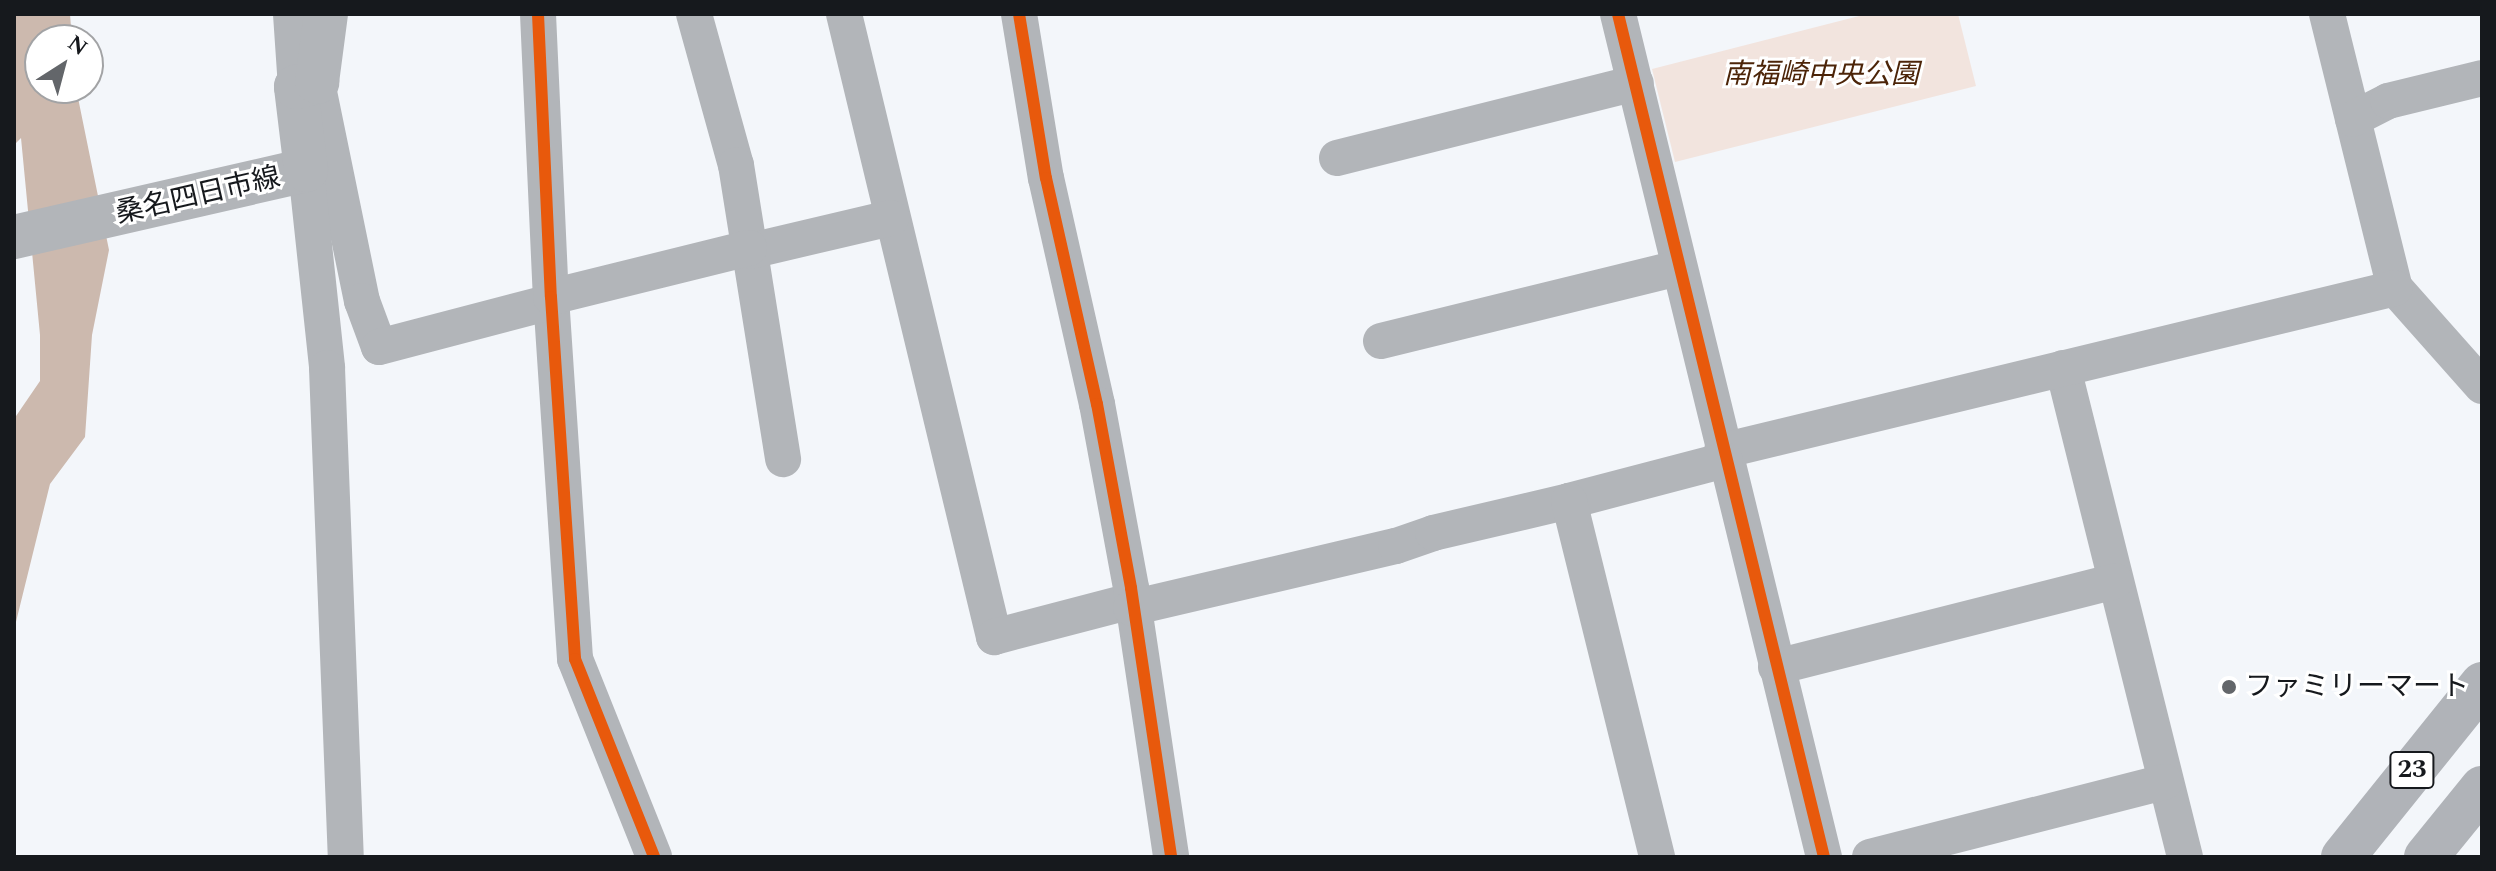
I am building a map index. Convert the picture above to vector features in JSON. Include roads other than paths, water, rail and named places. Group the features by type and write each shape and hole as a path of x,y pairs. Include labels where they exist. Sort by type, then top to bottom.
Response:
{"highway":[{"name":"23","path":"2343,857 2448,724 2482,686"},
{"name":"23","path":"2426,857 2482,788"}],"main road":[{"name":"桑名四日市線","path":"14,237 286,176 326,14"}],"street":[{"path":"291,14 362,301 379,347 551,300 891,218"},
{"path":"538,14 551,300 575,659 654,857"},
{"path":"694,14 736,165 783,459"},
{"path":"844,14 994,637 1396,546 1433,533 1569,501 1724,456 2063,368 2395,288"},
{"path":"1019,14 1046,178 1097,404 1171,857"},
{"path":"1618,14 1824,857"},
{"path":"2327,14 2395,288 2482,386"},
{"path":"2353,119 2388,101 2482,78"},
{"path":"1337,158 1636,83"},
{"path":"286,176 327,368 346,857"},
{"path":"1381,341 1678,268"},
{"path":"2063,368 2185,857"},
{"path":"1569,501 1657,857"},
{"path":"1776,667 2115,581"},
{"path":"1870,857 2165,782"}],"place":[{"name":"ファミリーマート","path":"2229,687"}],"park label":[{"name":"南福崎中央公園","path":"1821,75"}]}
